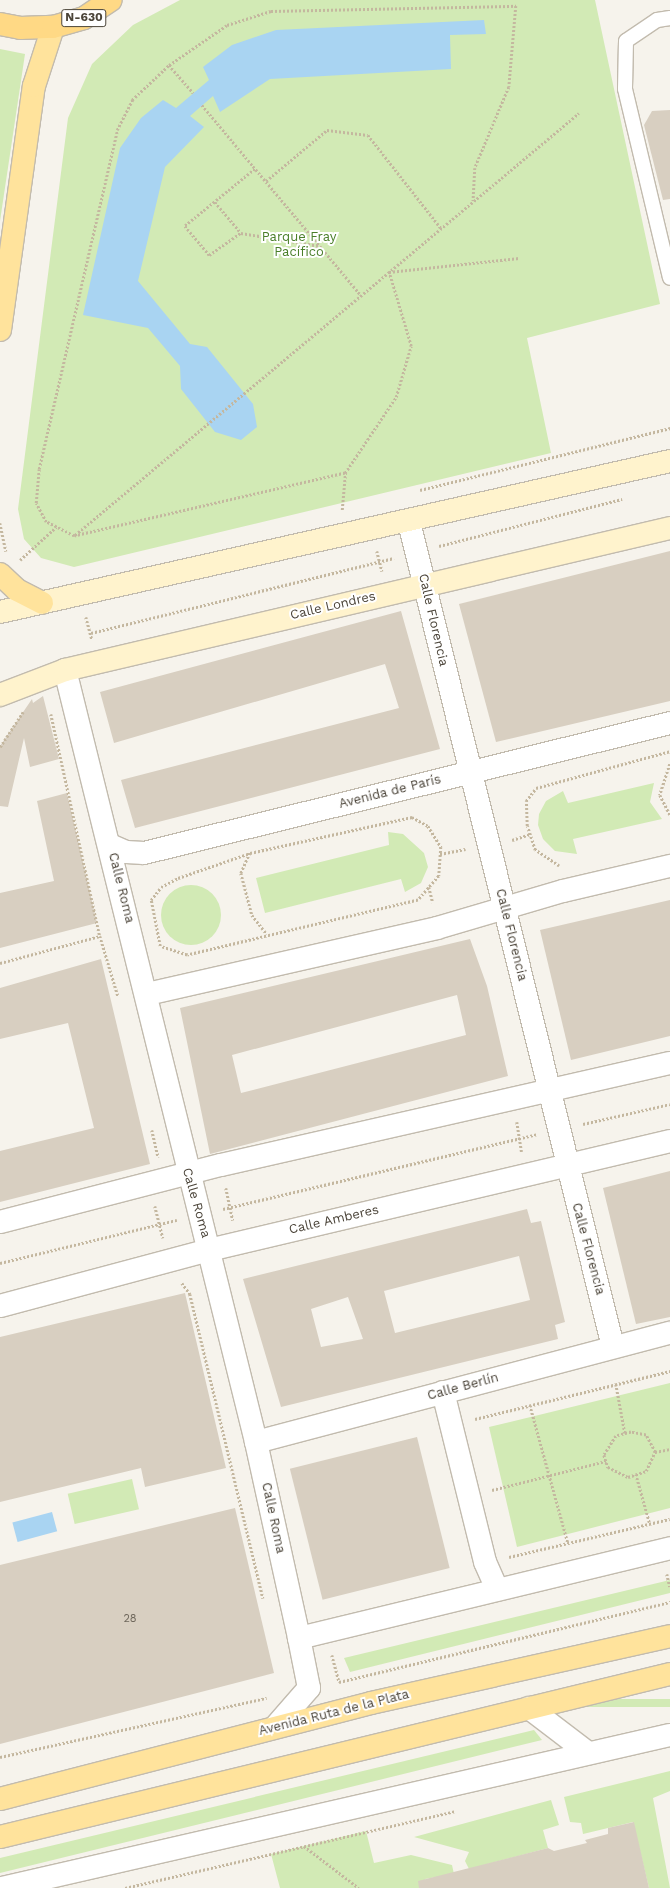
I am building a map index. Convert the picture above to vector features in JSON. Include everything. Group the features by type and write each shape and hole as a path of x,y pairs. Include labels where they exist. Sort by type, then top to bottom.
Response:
{"highway":[{"name":"N-630","path":"0,24 20,28 53,27 84,18 111,0"}],"main road":[{"path":"0,330 34,86 53,27"},
{"path":"0,612 409,522 670,461"},
{"name":"Calle Londres","path":"0,695 65,670 424,584 670,528"},
{"path":"9,566 17,590 42,603"},
{"name":"Avenida Ruta de la Plata","path":"0,1799 275,1727 670,1636"},
{"path":"0,1837 670,1674"}],"street":[{"name":"Calle Florencia","path":"409,522 469,771 550,1089 567,1164 613,1347"},
{"name":"Calle Roma","path":"65,670 147,994 188,1174 209,1250 256,1442 309,1688 275,1727"},
{"name":"Avenida de París","path":"110,845 126,852 144,853 469,771 670,723"},
{"path":"147,994 504,910 563,891 670,866"},
{"path":"0,1222 188,1174 550,1089 670,1063"},
{"name":"Calle Amberes","path":"0,1306 209,1250 567,1164 670,1141"},
{"name":"Calle Berlín","path":"256,1442 670,1333"},
{"path":"443,1392 485,1562 497,1589"},
{"path":"299,1638 670,1548"},
{"path":"529,1708 588,1753"},
{"path":"2,1888 278,1826 670,1734"}],"lane":[{"path":"670,18 657,20 626,41 625,89 670,278"}],"path":[{"path":"345,473 74,536 46,522 36,503 39,469 117,130 132,100 169,65 227,25 271,11 516,6 509,87 475,168 474,201"},
{"path":"169,65 193,94"},
{"path":"202,105 361,295"},
{"path":"74,536 579,113"},
{"path":"266,181 326,130 368,135 441,228"},
{"path":"241,233 209,255 185,226 255,169"},
{"path":"215,202 241,233 320,246"},
{"path":"389,272 519,258"},
{"path":"342,510 345,473 396,397 411,346 389,272"},
{"path":"432,548 624,498"},
{"path":"0,523 3,546 9,566 56,527"},
{"path":"376,547 383,575"},
{"path":"91,633 402,556"},
{"path":"85,614 94,648"},
{"path":"0,747 25,709"},
{"path":"54,713 49,715 100,936 121,1004"},
{"path":"564,865 557,866 535,850 530,834 526,801 536,788 670,751"},
{"path":"670,764 660,795 670,815"},
{"path":"412,817 428,826 441,847 440,876 418,900 267,934 187,955 160,946 154,924 151,900 161,887 250,853 412,817"},
{"path":"504,842 530,834"},
{"path":"440,854 474,848"},
{"path":"250,853 241,873 252,915 267,934"},
{"path":"429,888 435,911"},
{"path":"0,963 100,936"},
{"path":"577,1125 670,1104"},
{"path":"516,1115 523,1159"},
{"path":"151,1125 159,1163"},
{"path":"214,1211 541,1133"},
{"path":"225,1182 235,1226"},
{"path":"154,1202 164,1243"},
{"path":"0,1263 184,1218"},
{"path":"176,1283 186,1284 190,1294 264,1600"},
{"path":"477,1424 475,1419 670,1371"},
{"path":"616,1384 625,1433"},
{"path":"530,1406 568,1543"},
{"path":"655,1452 646,1435 625,1433 616,1436 604,1455 608,1467 628,1477 646,1471 655,1452 670,1448"},
{"path":"492,1490 606,1461"},
{"path":"636,1474 650,1524"},
{"path":"490,1482 494,1497"},
{"path":"507,1550 508,1557 670,1519"},
{"path":"667,1572 670,1587"},
{"path":"338,1682 670,1602"},
{"path":"0,1757 270,1697"},
{"path":"125,1888 460,1810"},
{"path":"278,1826 359,1888"}],"green space":[{"name":"Parque Fray Pacífico","path":"180,0 595,0 660,304 527,338 551,453 74,567 41,558 24,539 18,509 68,118 92,64 133,25"},
{"path":"0,49 25,54 0,221"},
{"path":"654,783 650,802 662,819 573,839 577,854 555,851 543,839 538,825 539,814 546,801 563,791 568,803"},
{"path":"388,832 403,834 424,853 428,867 421,883 405,892 401,879 265,913 256,878 389,845"},
{"path":"185,885 197,885 208,890 216,898 221,909 219,927 208,940 197,945 185,945 174,940 166,932 161,921 161,909 166,898 174,890"},
{"path":"670,1383 670,1508 517,1547 489,1427"},
{"path":"132,1479 139,1509 75,1524 68,1494"},
{"path":"670,1580 670,1593 350,1672 344,1658"},
{"path":"581,1699 670,1699 670,1707 581,1707"},
{"path":"534,1730 542,1740 0,1873 0,1858"},
{"path":"670,1771 670,1791 653,1798 670,1888 649,1888 633,1822 583,1834 581,1823 570,1822 564,1797"},
{"path":"551,1800 559,1825 543,1830 548,1848 469,1869 465,1861 469,1852 414,1837"},
{"path":"366,1831 374,1863 411,1855 452,1865 454,1874 425,1879 427,1888 280,1888 271,1854"}],"water":[{"path":"484,20 486,34 450,35 451,69 270,79 220,112 213,96 190,116 204,127 165,167 138,281 190,344 207,347 253,404 257,427 241,440 215,432 181,389 180,366 148,328 83,315 120,148 141,118 163,100 176,108 209,80 203,67 232,45 276,30"},
{"path":"52,1512 57,1531 18,1542 12,1523"}],"building":[{"path":"670,110 670,199 663,200 644,125 652,111"},
{"path":"670,551 670,701 496,742 459,604"},
{"path":"401,611 440,749 135,828 121,780 399,708 385,664 114,743 100,692"},
{"path":"43,696 59,759 30,767 24,738 8,807 0,806 0,746 32,699 33,703"},
{"path":"67,793 97,923 0,948 0,893 54,881 37,801"},
{"path":"670,900 670,1036 571,1060 540,930"},
{"path":"470,939 487,986 508,1076 210,1154 180,1008","holes":["457,995 466,1035 241,1093 232,1055"]},
{"path":"101,959 150,1164 0,1202 0,1151 94,1128 68,1023 0,1039 0,988"},
{"path":"670,1171 670,1317 636,1324 603,1188"},
{"path":"527,1209 531,1223 541,1221 565,1322 555,1325 558,1339 281,1407 243,1279","holes":["519,1256 530,1300 395,1333 384,1291","348,1297 363,1339 321,1347 311,1309"]},
{"path":"185,1293 226,1468 145,1487 141,1468 0,1502 0,1337"},
{"path":"417,1437 450,1568 323,1600 290,1469"},
{"path":"235,1508 274,1673 0,1744 0,1565"},
{"path":"634,1822 649,1888 419,1888 418,1881 548,1848 554,1851 587,1843 585,1840 608,1834 608,1828"}]}
